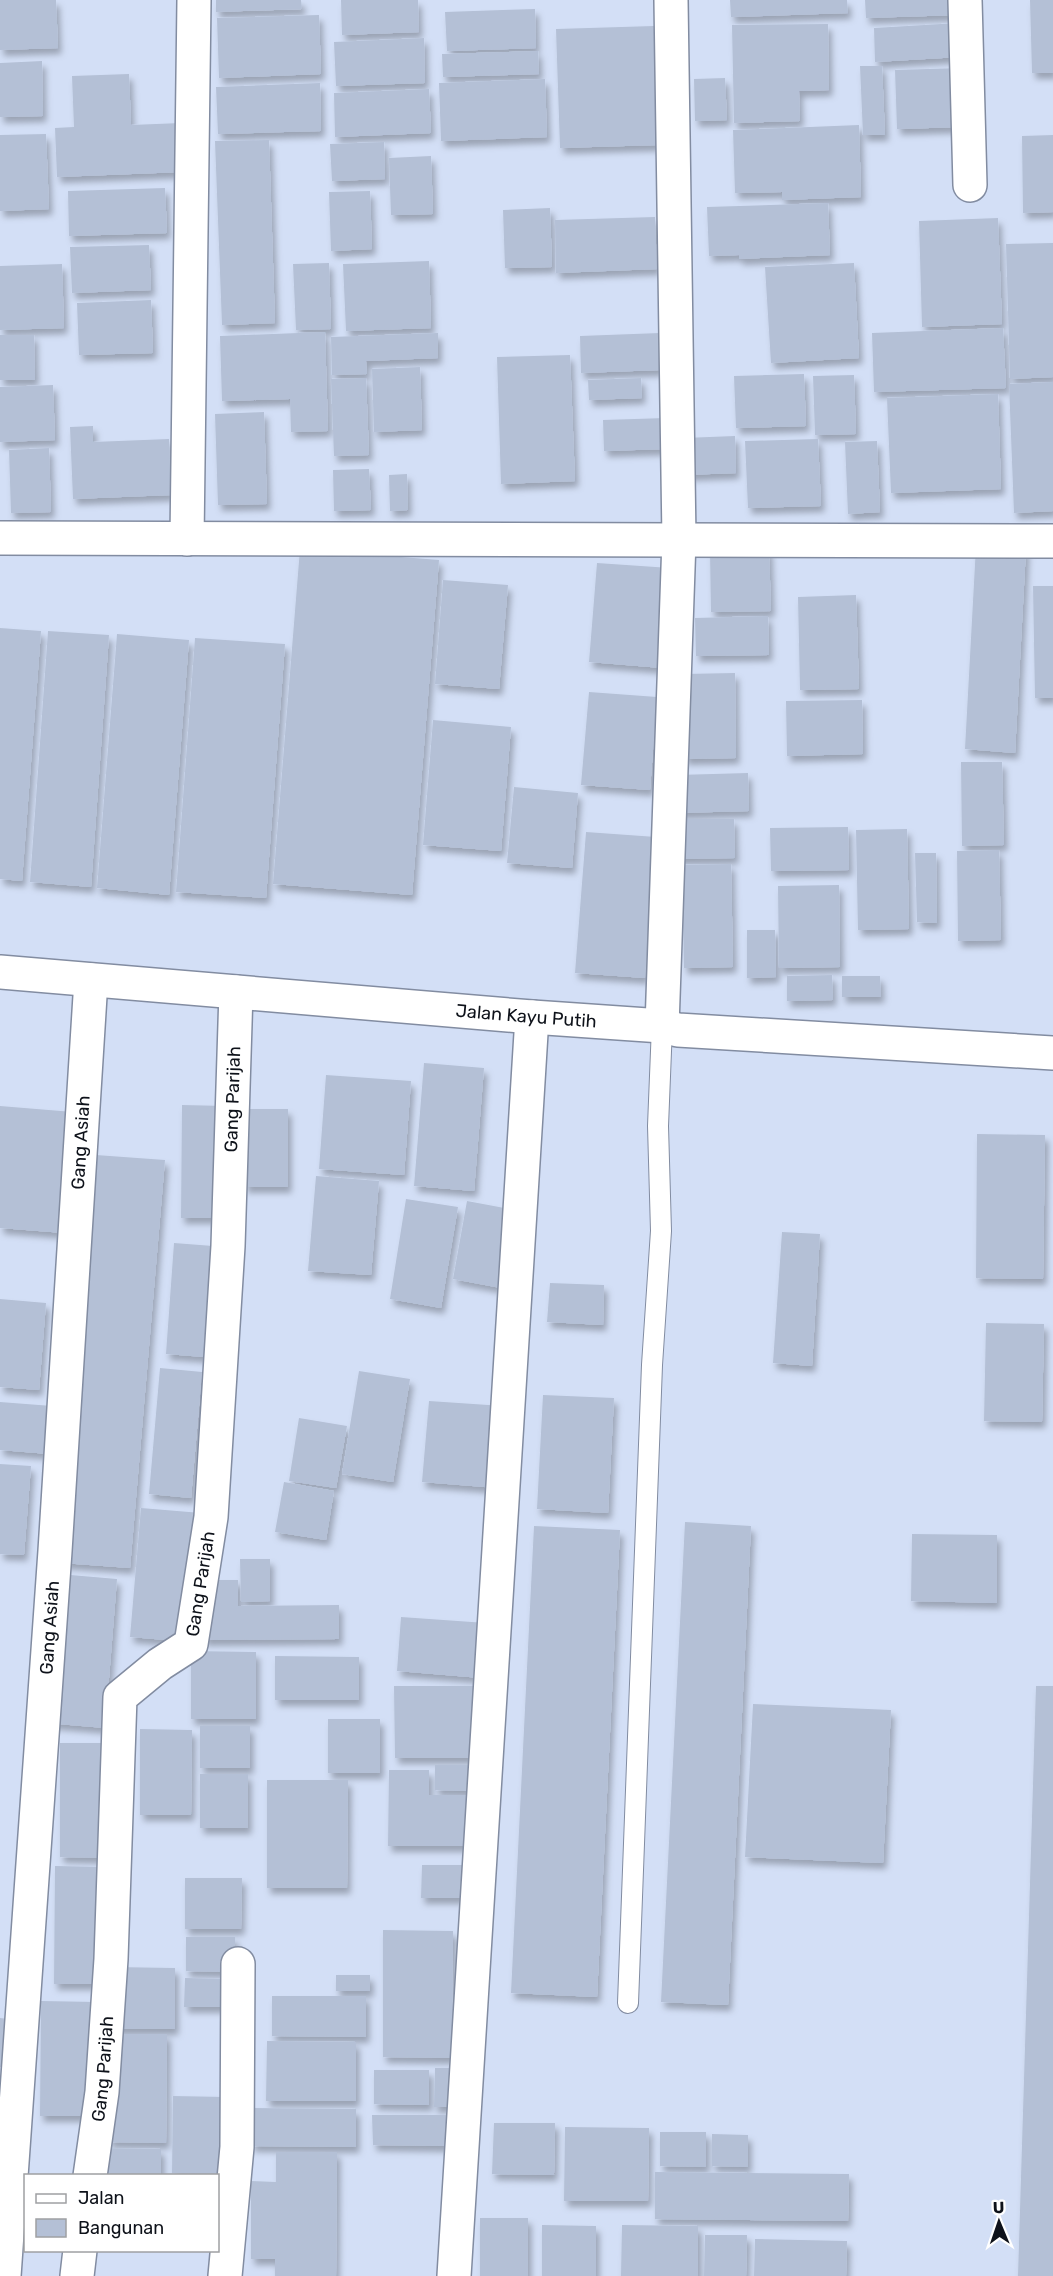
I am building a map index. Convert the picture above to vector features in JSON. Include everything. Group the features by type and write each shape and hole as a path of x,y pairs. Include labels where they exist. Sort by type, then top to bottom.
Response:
{"street":[{"path":"187,539 194,0"},
{"path":"662,1026 679,540 671,0"},
{"path":"965,0 970,185"},
{"path":"0,538 1053,541"},
{"name":"Jalan Kayu Putih","path":"0,972 662,1026 678,1030 1053,1053"},
{"name":"Gang Asiah","path":"4,2276 55,1551 91,980"},
{"name":"Gang Parijah","path":"90,2174 102,2092 111,1959 120,1697 160,1664 191,1644 211,1517 228,1246 236,992"},
{"path":"454,2276 532,1017"},
{"path":"225,2276 237,2147 238,1964"},
{"path":"76,2276 80,2252"}],"lane":[{"path":"628,2003 651,1389 662,1231 658,1126 662,1026"}],"building":[{"path":"0,0 56,0 58,48 0,50"},
{"path":"216,0 301,0 302,9 216,12"},
{"path":"341,0 418,0 419,32 342,35"},
{"path":"730,0 847,0 848,13 731,17"},
{"path":"865,0 958,0 959,15 866,18"},
{"path":"1030,0 1053,0 1053,73 1032,73"},
{"path":"535,9 536,48 447,51 445,12"},
{"path":"319,15 321,74 219,78 217,18"},
{"path":"958,23 960,57 875,62 874,28"},
{"path":"828,24 829,90 799,91 800,121 734,123 732,25"},
{"path":"654,26 658,145 560,148 556,29"},
{"path":"424,38 425,83 336,86 334,42"},
{"path":"538,51 539,74 443,77 442,54"},
{"path":"42,61 43,116 0,117 0,63"},
{"path":"860,66 882,66 885,135 863,135"},
{"path":"961,68 963,127 897,129 895,70"},
{"path":"129,74 131,125 181,123 182,172 57,177 55,128 74,127 72,76"},
{"path":"725,78 727,120 695,121 694,79"},
{"path":"545,79 547,137 441,141 439,83"},
{"path":"320,83 321,131 218,134 216,87"},
{"path":"429,89 431,133 335,137 334,93"},
{"path":"859,125 861,197 782,200 782,192 735,193 733,130"},
{"path":"46,134 49,209 0,211 0,135"},
{"path":"1053,135 1053,212 1023,213 1022,136"},
{"path":"269,140 275,323 222,325 215,141"},
{"path":"384,142 385,179 332,181 330,144"},
{"path":"431,156 433,214 391,215 389,158"},
{"path":"165,188 167,233 69,236 68,191"},
{"path":"370,191 372,249 331,251 329,192"},
{"path":"828,203 830,255 739,259 739,255 709,256 707,207"},
{"path":"550,208 552,267 505,268 503,210"},
{"path":"655,217 657,269 556,273 555,220"},
{"path":"998,218 1002,324 922,327 919,221"},
{"path":"1053,243 1053,377 1010,379 1006,244"},
{"path":"149,245 151,290 72,293 70,247"},
{"path":"429,261 431,328 346,331 343,264"},
{"path":"329,263 331,329 296,330 293,264"},
{"path":"854,263 859,358 771,363 765,267"},
{"path":"62,264 64,328 0,330 0,266"},
{"path":"151,300 153,353 79,355 77,303"},
{"path":"1003,328 1006,388 874,392 872,333"},
{"path":"325,332 328,431 291,432 290,399 222,401 220,336"},
{"path":"438,333 438,358 366,361 367,374 332,375 331,337"},
{"path":"660,333 660,370 581,373 580,336"},
{"path":"0,335 34,335 35,380 0,380"},
{"path":"570,355 575,481 501,484 497,357"},
{"path":"420,367 422,430 374,432 372,369"},
{"path":"804,374 806,426 736,428 734,376"},
{"path":"854,375 856,434 815,435 813,376"},
{"path":"366,378 369,455 334,456 331,379"},
{"path":"641,378 642,398 589,400 588,380"},
{"path":"1053,382 1053,511 1014,513 1009,384"},
{"path":"53,385 55,440 0,442 0,387"},
{"path":"998,394 1001,489 891,493 887,398"},
{"path":"264,412 267,504 218,505 215,414"},
{"path":"666,418 667,449 604,451 603,420"},
{"path":"93,426 93,442 169,439 171,495 73,499 70,427"},
{"path":"735,436 736,473 685,475 684,438"},
{"path":"818,439 821,506 748,508 745,441"},
{"path":"877,441 880,512 848,514 845,442"},
{"path":"49,448 51,512 11,513 9,450"},
{"path":"369,469 371,510 334,511 333,470"},
{"path":"407,474 408,510 390,511 389,475"},
{"path":"976,546 1026,549 1015,753 965,749"},
{"path":"300,549 439,560 412,895 273,884"},
{"path":"769,549 771,611 711,612 710,550"},
{"path":"597,563 670,568 662,668 589,662"},
{"path":"443,580 508,585 499,689 435,684"},
{"path":"1033,586 1053,586 1053,698 1035,698"},
{"path":"856,595 859,689 800,690 798,597"},
{"path":"768,616 769,655 696,656 695,618"},
{"path":"0,628 41,631 22,881 0,879"},
{"path":"48,631 109,635 91,887 30,882"},
{"path":"117,634 189,640 169,895 97,888"},
{"path":"195,638 285,644 266,898 176,892"},
{"path":"735,673 736,758 684,759 683,674"},
{"path":"589,692 657,697 650,790 581,785"},
{"path":"862,700 863,754 787,756 786,701"},
{"path":"433,720 511,727 501,851 423,845"},
{"path":"961,762 1002,762 1004,845 962,846"},
{"path":"748,773 749,811 678,813 677,775"},
{"path":"514,787 578,793 572,868 507,863"},
{"path":"673,819 734,819 735,858 674,859"},
{"path":"848,827 849,870 771,871 770,828"},
{"path":"907,829 909,929 858,930 856,830"},
{"path":"586,832 656,837 645,978 575,973"},
{"path":"999,850 1001,940 958,941 957,851"},
{"path":"915,853 936,853 937,923 917,922"},
{"path":"731,864 733,967 684,968 682,865"},
{"path":"839,885 840,967 779,968 778,886"},
{"path":"747,930 775,930 776,977 747,978"},
{"path":"832,975 833,1000 787,1001 787,976"},
{"path":"842,976 880,976 881,997 842,997"},
{"path":"424,1063 484,1068 474,1191 414,1186"},
{"path":"326,1075 411,1081 404,1175 319,1169"},
{"path":"182,1105 226,1106 225,1218 181,1218"},
{"path":"0,1106 73,1112 64,1233 0,1228"},
{"path":"245,1109 288,1109 288,1187 244,1187"},
{"path":"977,1134 1045,1135 1043,1279 976,1278"},
{"path":"96,1155 165,1160 130,1568 62,1563"},
{"path":"316,1176 379,1181 371,1275 308,1271"},
{"path":"406,1199 458,1207 441,1308 390,1299"},
{"path":"467,1201 515,1210 501,1288 453,1279"},
{"path":"782,1232 820,1234 812,1366 773,1363"},
{"path":"174,1243 226,1247 217,1358 166,1354"},
{"path":"550,1283 604,1285 603,1325 547,1322"},
{"path":"0,1299 46,1303 39,1390 0,1387"},
{"path":"986,1323 1044,1324 1042,1422 984,1421"},
{"path":"160,1368 202,1372 191,1498 149,1494"},
{"path":"359,1371 410,1379 393,1482 342,1474"},
{"path":"543,1395 614,1398 608,1513 537,1509"},
{"path":"429,1401 503,1406 497,1488 422,1482"},
{"path":"0,1402 52,1406 49,1454 0,1450"},
{"path":"299,1418 347,1426 336,1488 289,1481"},
{"path":"0,1464 31,1466 24,1555 0,1554"},
{"path":"284,1482 334,1491 326,1540 275,1532"},
{"path":"141,1508 201,1513 190,1642 130,1637"},
{"path":"685,1522 751,1526 728,2005 661,2002"},
{"path":"534,1526 620,1530 597,1997 511,1993"},
{"path":"912,1534 997,1535 997,1603 911,1601"},
{"path":"240,1559 270,1559 270,1601 241,1602"},
{"path":"59,1574 117,1579 105,1728 46,1723"},
{"path":"202,1580 238,1580 238,1606 339,1605 339,1639 203,1640"},
{"path":"401,1617 486,1623 481,1678 397,1671"},
{"path":"191,1651 256,1652 256,1719 191,1719"},
{"path":"275,1656 359,1657 359,1700 275,1700"},
{"path":"394,1686 482,1686 482,1758 395,1758"},
{"path":"1036,1686 1053,1686 1053,2276 1018,2276"},
{"path":"753,1704 891,1710 883,1863 745,1857"},
{"path":"328,1719 380,1719 380,1773 328,1773"},
{"path":"200,1726 250,1726 250,1768 200,1768"},
{"path":"140,1729 192,1730 191,1815 140,1815"},
{"path":"60,1743 111,1743 110,1858 60,1857"},
{"path":"435,1765 479,1765 479,1791 435,1790"},
{"path":"389,1770 429,1770 429,1795 467,1795 467,1846 388,1846"},
{"path":"200,1774 248,1774 248,1828 200,1828"},
{"path":"267,1780 348,1780 347,1888 267,1888"},
{"path":"422,1865 471,1865 471,1898 421,1898"},
{"path":"55,1866 107,1867 106,1984 54,1984"},
{"path":"185,1878 242,1878 241,1929 185,1929"},
{"path":"383,1930 453,1931 452,2058 383,2057"},
{"path":"186,1937 235,1937 235,1972 186,1971"},
{"path":"112,1967 175,1968 175,2029 112,2029"},
{"path":"336,1975 370,1975 370,1991 336,1991"},
{"path":"185,1978 233,1979 233,2007 184,2007"},
{"path":"272,1996 366,1996 366,2037 272,2036"},
{"path":"41,2001 97,2002 96,2116 40,2116"},
{"path":"0,2018 17,2020 13,2068 0,2067"},
{"path":"109,2034 167,2034 166,2143 108,2142"},
{"path":"267,2041 356,2042 356,2101 266,2101"},
{"path":"435,2068 453,2068 453,2107 434,2107"},
{"path":"374,2070 429,2070 429,2105 374,2104"},
{"path":"173,2096 226,2097 224,2174 172,2173"},
{"path":"251,2108 356,2109 356,2147 251,2146"},
{"path":"372,2115 448,2115 448,2146 373,2145"},
{"path":"494,2123 555,2123 554,2175 492,2174"},
{"path":"565,2127 649,2128 648,2201 564,2201"},
{"path":"660,2132 706,2132 706,2167 660,2166"},
{"path":"712,2134 748,2135 748,2167 712,2166"},
{"path":"96,2148 161,2149 161,2174 95,2174"},
{"path":"276,2152 337,2152 336,2276 275,2276 275,2259 251,2259 251,2181 276,2182"},
{"path":"655,2172 849,2174 848,2221 655,2219"},
{"path":"480,2218 528,2218 528,2276 480,2276"},
{"path":"542,2225 596,2226 596,2276 542,2276"},
{"path":"622,2225 698,2226 698,2276 621,2276"},
{"path":"705,2235 747,2235 746,2276 704,2276"},
{"path":"755,2239 847,2241 846,2276 754,2276"}]}
